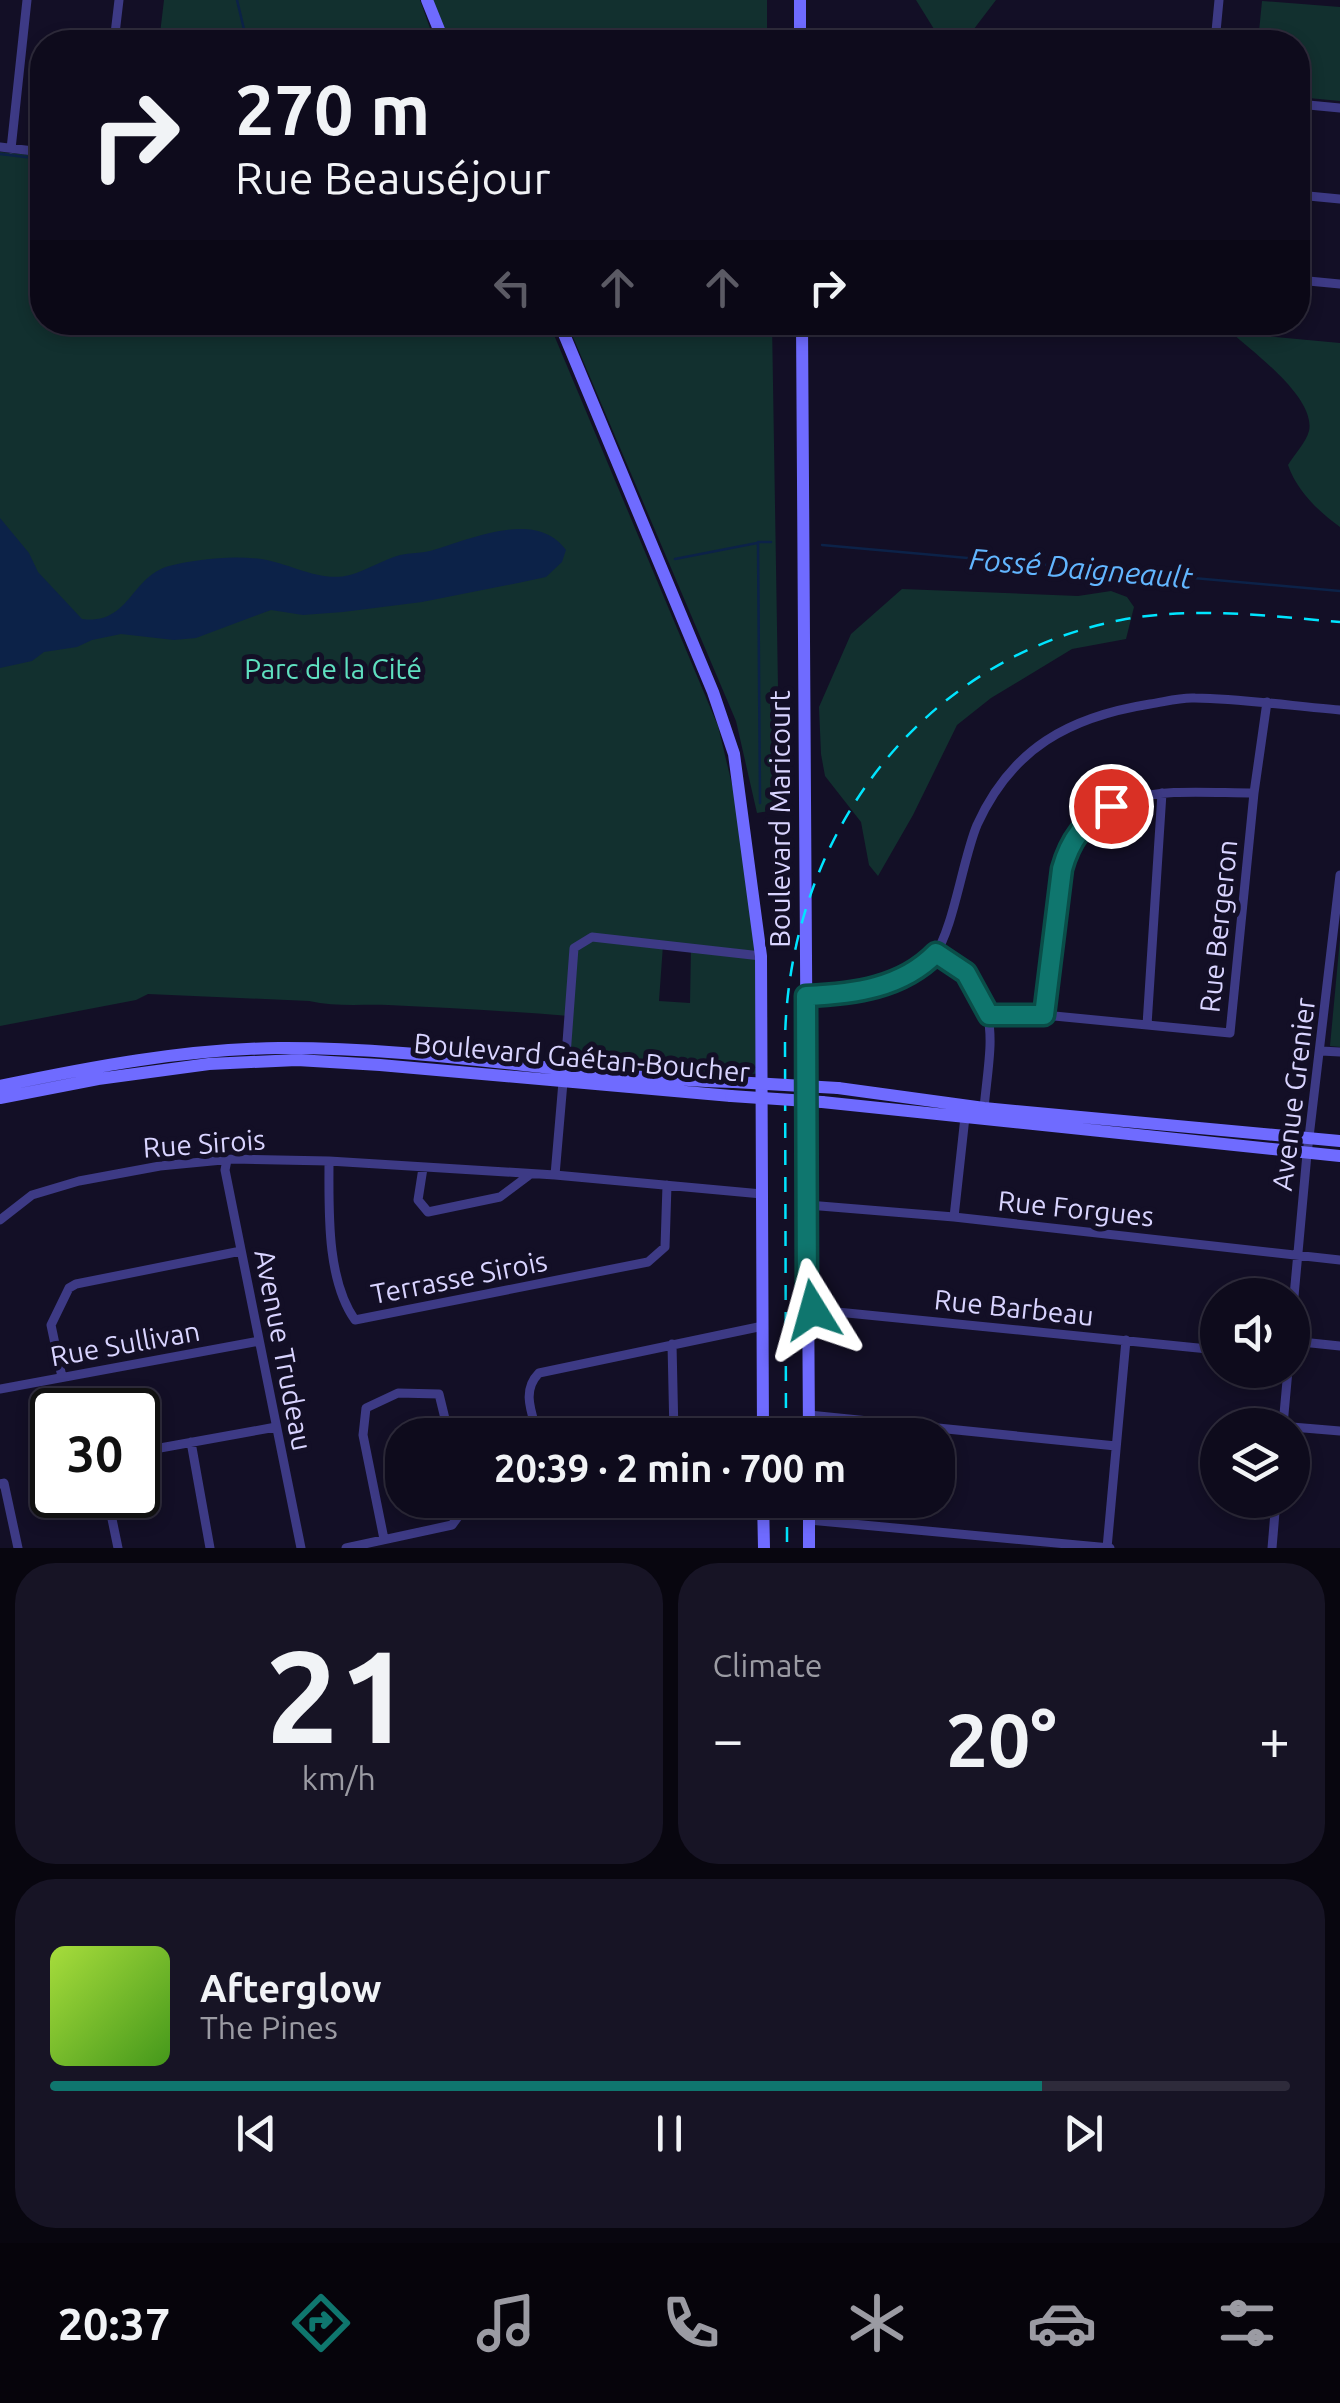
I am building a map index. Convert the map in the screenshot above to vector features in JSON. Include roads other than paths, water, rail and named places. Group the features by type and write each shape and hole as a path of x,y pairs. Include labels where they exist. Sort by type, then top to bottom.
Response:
{"street":[{"path":"27,0 5,148 30,151"},
{"path":"115,30 119,0"},
{"path":"427,0 439,30"},
{"path":"800,0 800,30"},
{"path":"1216,30 1219,0"},
{"path":"1310,105 1340,108"},
{"path":"1310,196 1340,199"},
{"path":"1310,281 1340,284"},
{"path":"563,335 713,692 734,754 761,956 763,1418"},
{"name":"Boulevard Maricourt","path":"802,335 809,1416"},
{"path":"806,996 901,981 921,968 936,953 972,836 1008,772 1041,743 1084,719 1190,697 1340,710"},
{"name":"Rue Bergeron","path":"989,1015 1044,1015 1230,1033 1267,702"},
{"path":"1044,1015 1062,869 1067,850 1092,816 1136,796 1162,792 1254,793"},
{"path":"1147,1025 1162,792"},
{"name":"Avenue Grenier","path":"1296,1278 1340,876"},
{"path":"555,1175 574,948 592,937 761,956"},
{"path":"936,953 966,973 989,1015 984,1108"},
{"name":"Boulevard Gaétan-Boucher","path":"0,1086 191,1054 282,1048 564,1076 984,1108 1340,1141"},
{"path":"1321,1051 1340,1052"},
{"name":"Boulevard Gaétan-Boucher","path":"0,1098 98,1079 263,1061 564,1076"},
{"name":"Boulevard Gaétan-Boucher","path":"890,1101 965,1117 1340,1156"},
{"path":"954,1217 965,1117"},
{"name":"Rue Sirois","path":"0,1220 32,1195 78,1180 227,1160 329,1161 555,1175 762,1194"},
{"name":"Avenue Trudeau","path":"227,1160 225,1170 240,1251 301,1548"},
{"name":"Terrasse Sirois","path":"329,1161 330,1237 345,1306 354,1320 648,1262 665,1248 667,1186"},
{"name":"Rue Sirois","path":"423,1168 418,1200 428,1212 500,1197 528,1176"},
{"name":"Rue Forgues","path":"808,1205 954,1217 1340,1260"},
{"path":"62,1377 52,1325 69,1288 240,1251"},
{"name":"Rue Barbeau","path":"807,1309 1200,1348"},
{"path":"534,1418 527,1392 538,1373 762,1326"},
{"path":"810,1548 809,1520 1108,1548 1126,1340"},
{"name":"Rue Sullivan","path":"0,1389 258,1341"},
{"path":"672,1344 674,1418"},
{"path":"1310,1344 1340,1346"},
{"path":"384,1539 363,1436 366,1408 398,1394 440,1394 446,1418"},
{"path":"809,1416 1116,1446"},
{"path":"160,1448 276,1428"},
{"path":"1310,1428 1340,1431"},
{"path":"191,1442 210,1548"},
{"path":"0,1484 4,1483 18,1548"},
{"path":"112,1518 118,1548"},
{"path":"346,1548 452,1526 458,1518"},
{"path":"764,1518 764,1548"},
{"path":"1272,1548 1274,1518"}],"water":[{"path":"0,518 29,553 38,572 82,619 110,615 156,572 202,560 261,559 316,575 339,577 400,555 520,529 538,531 566,550 562,562 546,577 518,583 422,602 343,612 303,615 271,610 196,638 174,640 121,634 44,652 32,661 0,668"}],"waterway":[{"path":"237,0 244,30"},
{"path":"0,154 30,158"},
{"name":"Fossé Daigneault","path":"760,803 758,542 771,542"},
{"path":"675,559 757,543"},
{"name":"Fossé Daigneault","path":"822,545 1340,591"}],"railway":[{"path":"786,1418 785,1041 792,967 810,896 839,830 878,770 926,718 983,674 1048,641 1121,620 1176,614 1340,622"},
{"path":"787,1518 787,1548"}],"park label":[{"name":"Parc de la Cité","path":"333,668"}]}
